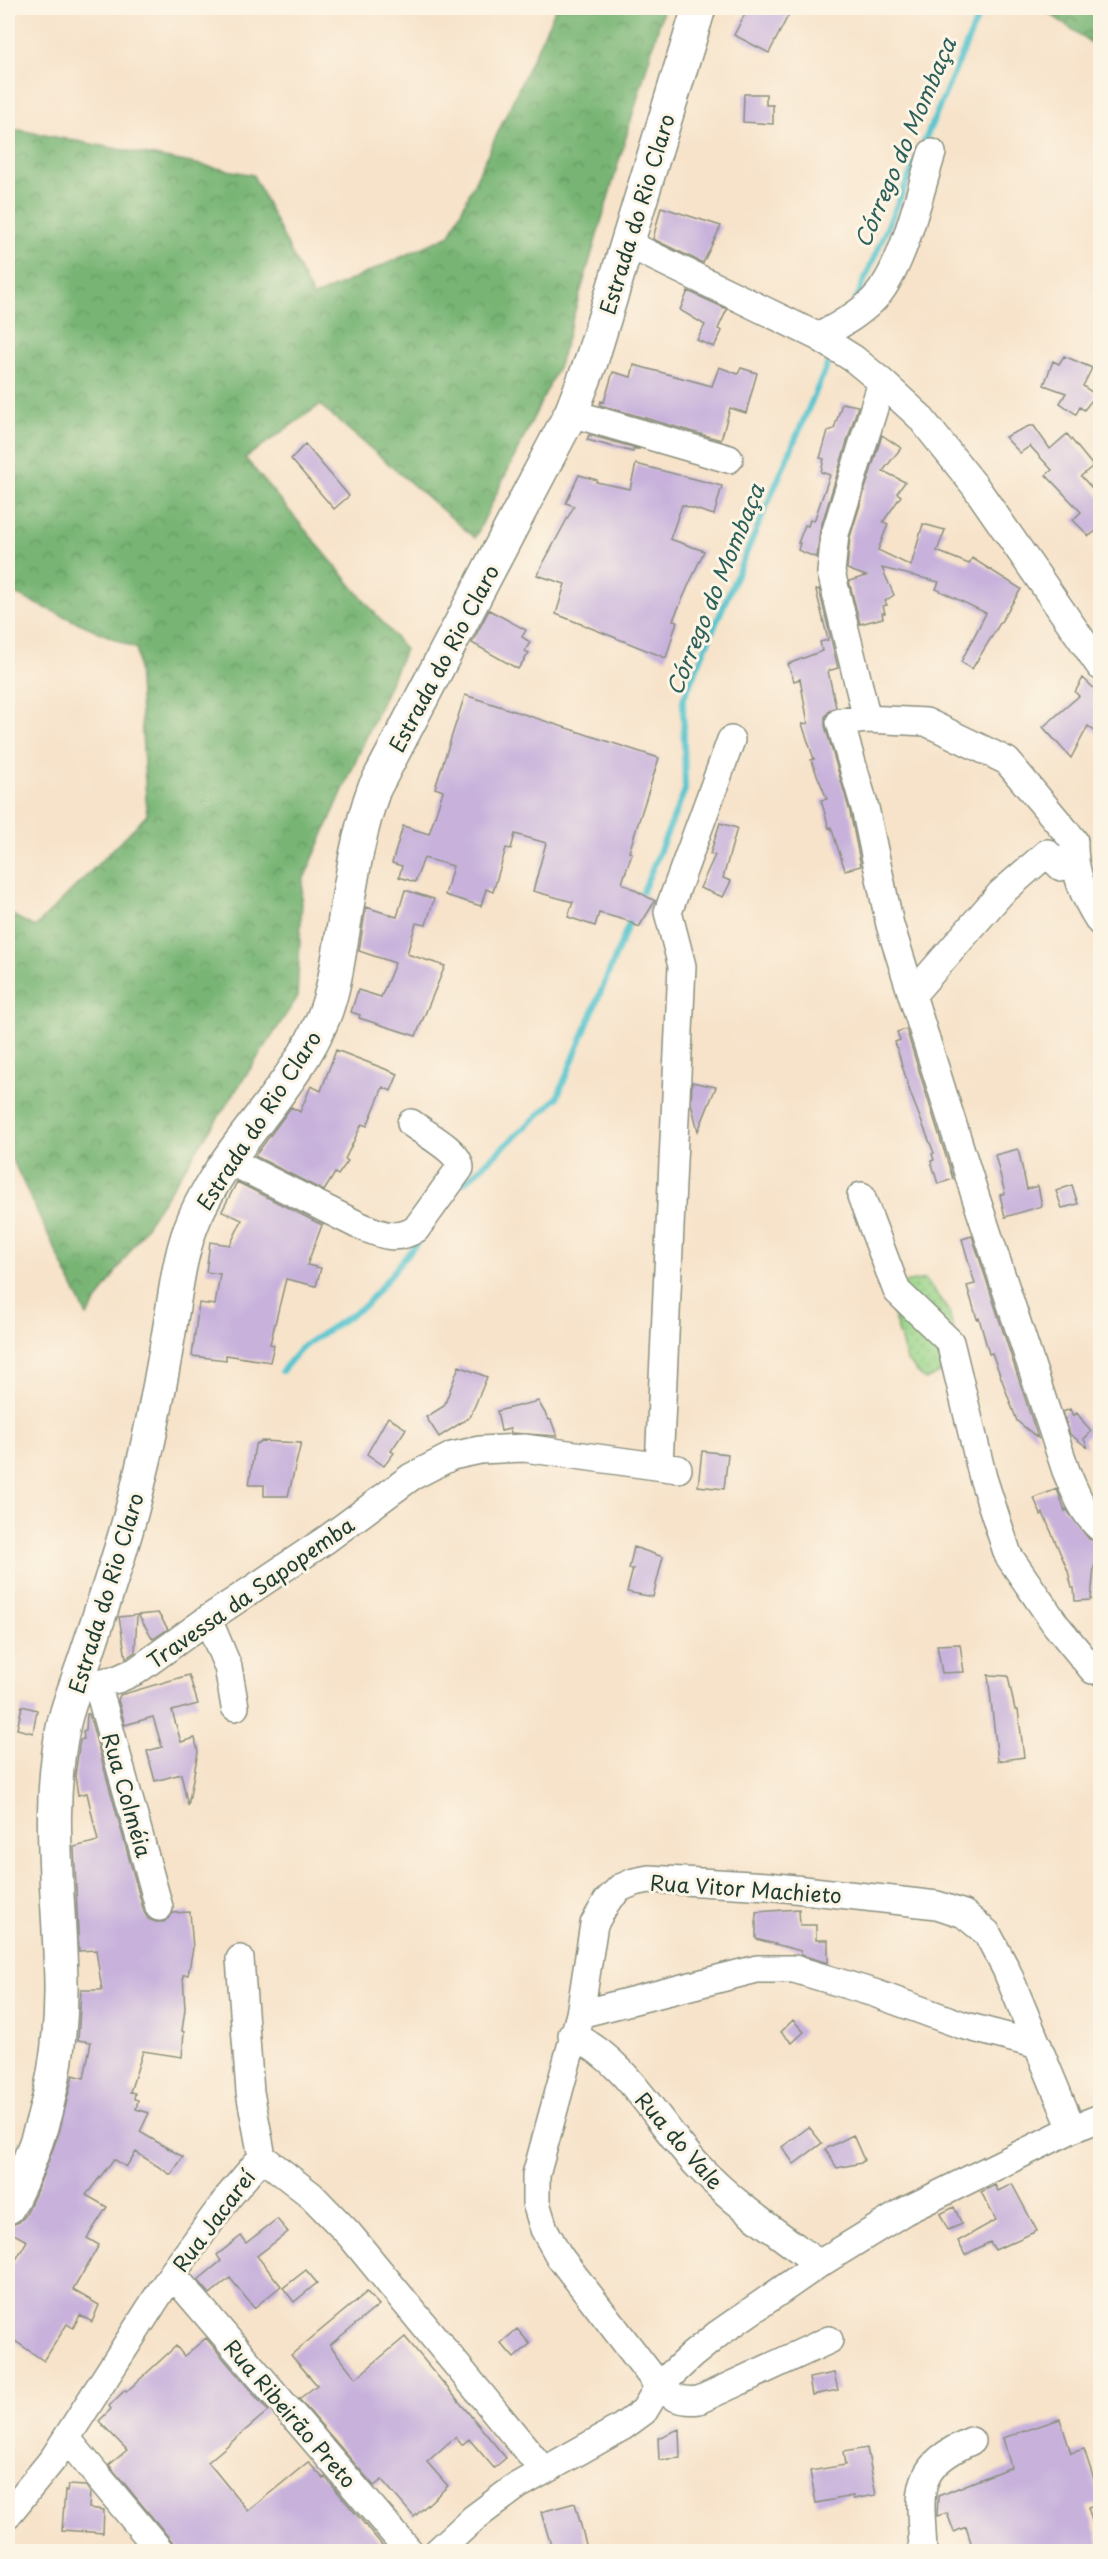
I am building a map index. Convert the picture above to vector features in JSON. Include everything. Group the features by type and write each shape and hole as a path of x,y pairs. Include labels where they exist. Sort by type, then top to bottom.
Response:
{"main road":[{"name":"Estrada do Rio Claro","path":"8,2207 23,2178 45,2118 58,2053 61,1986 54,1801 65,1719 88,1680 117,1559 141,1476 158,1398 186,1243 203,1200 312,1044 326,1012 337,971 364,816 374,789 571,413 591,362 699,8"}],"street":[{"path":"819,337 874,300 890,275 902,249 932,153"},
{"path":"626,243 819,337 854,358 882,382 919,416 975,486 1101,666"},
{"path":"867,719 831,572 835,534 882,382"},
{"path":"571,413 729,459"},
{"path":"1101,922 1088,904 1074,858 1074,842 1007,761 926,722 867,719 840,722 865,808 890,925 965,1164 1066,1471 1078,1500 1092,1521 1101,1528"},
{"name":"Travessa da Sapopemba","path":"88,1680 118,1679 136,1671 208,1619 327,1539 411,1477 452,1456 480,1450 524,1448 668,1468 682,966 668,912 731,740"},
{"path":"912,995 1001,893 1047,854 1061,867 1074,858"},
{"path":"230,1161 379,1234 397,1237 407,1235 416,1229 460,1168 460,1163 454,1154 411,1123"},
{"path":"861,1196 897,1292 950,1342 983,1478 1008,1555 1056,1625 1093,1670 1101,1669"},
{"path":"208,1619 228,1667 235,1707"},
{"name":"Rua Colméia","path":"88,1680 159,1907"},
{"name":"Rua Vitor Machieto","path":"829,2340 699,2400 684,2402 668,2395 659,2386 559,2256 544,2229 536,2204 536,2175 576,2024 594,1924 607,1901 620,1888 649,1879 703,1882 937,1905 964,1914 987,1933 1006,1970 1072,2129"},
{"path":"240,1959 250,2092 262,2157"},
{"path":"576,2024 758,1969 794,1969 874,1993 962,2025 1038,2045"},
{"name":"Rua do Vale","path":"576,2024 698,2166 761,2221 819,2264"},
{"path":"437,2552 474,2518 543,2470 622,2427 644,2411 659,2386 669,2375 718,2334 819,2264 905,2211 1072,2129 1101,2118"},
{"name":"Rua Jacareí","path":"8,2514 67,2439 172,2274 229,2196 262,2157 311,2195 349,2234 423,2327 543,2470"},
{"name":"Rua Ribeirão Preto","path":"172,2274 410,2552"},
{"path":"67,2439 161,2552"},
{"path":"923,2552 921,2490 926,2474 936,2461 951,2450 972,2441"}],"green space":[{"path":"556,8 664,8 559,365 475,538 320,405 245,458 405,649 303,881 297,998 87,1316 12,1159 8,1157 8,913 35,927 147,815 137,649 8,591 8,128 253,175 313,297 450,235"},
{"path":"1042,8 1100,8 1100,49"},
{"path":"925,1279 949,1311 961,1363 925,1380 907,1361 885,1286"}],"building":[{"path":"748,8 792,8 769,53 734,35"},
{"path":"744,94 766,94 766,105 773,105 773,124 743,122"},
{"path":"661,207 721,226 703,263 653,239"},
{"path":"688,291 727,309 718,329 722,331 714,347 697,340 705,325 680,310"},
{"path":"1064,356 1092,368 1083,386 1096,395 1084,410 1080,407 1076,414 1060,403 1066,393 1044,385 1053,361 1059,364"},
{"path":"634,365 712,386 719,367 738,374 741,368 757,373 746,413 730,408 721,440 600,405 601,401 604,402 613,372 631,377"},
{"path":"842,403 858,406 820,530 817,558 798,550 800,543 798,543 805,525 808,526 810,520 814,521 830,475 821,472 824,459 820,458 828,431 834,429"},
{"path":"1034,426 1050,449 1067,434 1093,466 1081,476 1101,498 1101,527 1089,536 1073,520 1081,512 1046,475 1052,470 1030,446 1020,453 1005,437"},
{"path":"589,435 640,449 633,449 633,452 587,440"},
{"path":"882,435 901,448 883,471 905,482 897,493 901,496 883,522 888,524 878,550 911,566 923,524 945,530 937,551 969,564 972,558 1021,589 972,669 961,662 986,613 936,589 939,582 882,568 894,595 885,601 887,605 883,606 885,613 882,613 883,618 860,624 849,581 866,576 847,569 850,537"},
{"path":"305,444 349,496 334,509 291,459"},
{"path":"636,464 722,486 714,515 682,505 670,539 704,551 673,620 677,621 666,658 556,614 565,584 537,575 574,506 566,503 579,475 597,480 596,482 630,489"},
{"path":"819,589 838,668 828,671 836,707 830,710 825,717 825,726 850,812 861,866 845,870 831,827 829,828 821,800 827,799 811,760 814,759 802,724 808,723 800,679 794,681 788,664 822,651 820,642 828,640 816,590"},
{"path":"489,610 526,630 522,637 530,642 525,651 529,653 518,669 472,643"},
{"path":"1083,678 1101,695 1101,737 1088,726 1071,758 1043,727 1079,696 1075,692"},
{"path":"465,695 659,758 629,852 632,853 622,883 655,901 639,927 625,920 599,913 595,926 568,917 573,902 533,891 546,843 515,834 511,849 506,848 493,892 486,889 481,906 445,895 453,866 424,858 415,882 399,877 402,866 392,863 403,826 429,834 443,791 435,788"},
{"path":"720,823 737,828 723,878 731,881 723,897 700,888 715,855 710,854"},
{"path":"405,890 434,899 426,925 416,923 407,954 445,966 416,1036 359,1018 360,1015 351,1012 358,990 381,997 395,963 359,951 366,907 397,917"},
{"path":"906,1029 953,1179 938,1184 931,1161 934,1160 932,1154 934,1153 911,1095 895,1042 900,1040 897,1032"},
{"path":"336,1050 398,1074 391,1091 383,1087 367,1126 362,1124 345,1159 348,1161 338,1175 335,1173 324,1191 255,1156 291,1107 300,1112 311,1086 321,1091"},
{"path":"692,1082 716,1087 698,1131 691,1103"},
{"path":"1018,1149 1027,1189 1038,1186 1042,1206 1005,1217 1000,1195 1005,1193 995,1155"},
{"path":"237,1182 322,1225 307,1265 321,1268 316,1286 286,1279 270,1344 274,1345 270,1362 226,1355 226,1360 192,1356 199,1303 215,1305 220,1274 206,1272 210,1242 230,1245 242,1220 222,1211"},
{"path":"1072,1185 1078,1204 1062,1208 1056,1191"},
{"path":"972,1236 1038,1438 1017,1421 992,1353 989,1354 979,1318 977,1319 967,1286 975,1284 962,1239"},
{"path":"459,1366 487,1377 470,1417 439,1437 426,1417 444,1406"},
{"path":"538,1401 551,1420 557,1436 511,1433 510,1429 501,1431 497,1411"},
{"path":"1070,1409 1073,1416 1077,1413 1091,1432 1084,1439 1088,1448 1070,1434 1063,1412"},
{"path":"388,1417 406,1429 391,1451 394,1453 384,1466 367,1454"},
{"path":"261,1441 301,1443 288,1496 264,1496 264,1485 249,1485 255,1445"},
{"path":"702,1451 728,1454 724,1489 698,1486"},
{"path":"1057,1489 1065,1511 1066,1509 1089,1539 1101,1543 1101,1562 1094,1567 1091,1600 1075,1601 1074,1588 1072,1588 1068,1571 1043,1513 1041,1515 1034,1498"},
{"path":"634,1547 663,1557 653,1597 627,1592 633,1569 629,1569"},
{"path":"158,1613 168,1629 153,1639 138,1615"},
{"path":"137,1615 135,1652 126,1658 119,1617"},
{"path":"960,1644 964,1672 942,1673 937,1645"},
{"path":"189,1675 198,1704 172,1711 181,1742 195,1738 198,1752 188,1806 181,1774 155,1781 147,1751 162,1747 153,1717 125,1725 118,1700 120,1695"},
{"path":"988,1675 1008,1676 1015,1710 1018,1710 1024,1757 998,1761"},
{"path":"22,1706 37,1710 33,1733 17,1729"},
{"path":"87,1714 89,1714 144,1912 148,1919 164,1922 173,1913 190,1912 193,1948 188,1975 183,1975 185,2009 182,2057 143,2051 130,2092 135,2093 134,2099 138,2100 136,2109 149,2113 140,2132 183,2157 171,2175 136,2152 126,2167 114,2159 86,2195 107,2207 87,2238 99,2245 73,2290 99,2305 92,2322 80,2315 73,2328 67,2324 44,2361 8,2336 8,2273 27,2241 8,2231 11,2225 19,2222 25,2216 38,2188 59,2133 73,2075 84,2078 91,2042 78,2040 81,1990 102,1990 96,1950 79,1951 74,1847 98,1841 87,1793 78,1795 75,1776 80,1740 84,1739 83,1731 86,1730"},
{"path":"799,1909 800,1925 816,1925 816,1940 828,1940 828,1963 801,1955 801,1951 756,1939 756,1912"},
{"path":"793,2020 804,2032 792,2043 781,2032"},
{"path":"809,2127 822,2143 794,2164 782,2147"},
{"path":"853,2135 864,2160 861,2163 837,2168 825,2149"},
{"path":"1012,2184 1037,2231 995,2250 990,2242 965,2255 958,2241 996,2220 981,2192 995,2185 998,2191"},
{"path":"954,2207 962,2224 948,2230 940,2214"},
{"path":"277,2219 288,2232 257,2256 281,2286 254,2308 230,2278 210,2294 198,2280 221,2261 217,2255 241,2236 246,2243"},
{"path":"306,2270 317,2283 294,2302 283,2288"},
{"path":"367,2292 379,2305 330,2345 356,2378 405,2337 506,2458 494,2468 469,2439 462,2445 455,2437 427,2462 448,2486 414,2517 382,2480 374,2486 299,2399 317,2385 291,2355"},
{"path":"517,2329 530,2344 514,2358 501,2343"},
{"path":"206,2338 268,2411 208,2462 248,2511 308,2462 324,2479 325,2477 388,2552 181,2552 109,2465 127,2450 99,2421 111,2409 109,2406 125,2390 126,2392 176,2346 184,2356"},
{"path":"834,2373 838,2390 812,2395 809,2378"},
{"path":"1060,2419 1071,2453 1084,2449 1101,2501 1101,2503 1088,2507 1101,2552 974,2552 966,2527 954,2532 947,2513 937,2516 938,2496 1011,2467 1003,2438"},
{"path":"679,2429 680,2458 659,2460 658,2438"},
{"path":"867,2448 876,2495 853,2499 853,2496 816,2503 810,2471 845,2465 843,2452"},
{"path":"68,2485 86,2486 90,2492 89,2508 104,2510 103,2533 62,2530 65,2491 67,2492"},
{"path":"575,2503 588,2552 553,2552 541,2512"}],"waterway":[{"name":"Córrego do Mombaça","path":"854,304 982,8"},
{"name":"Córrego do Mombaça","path":"639,901 685,790 683,700 832,354"},
{"name":"Córrego do Mombaça","path":"464,1183 557,1098 632,916"},
{"name":"Córrego do Mombaça","path":"282,1371 302,1347 366,1305 421,1238"}]}
